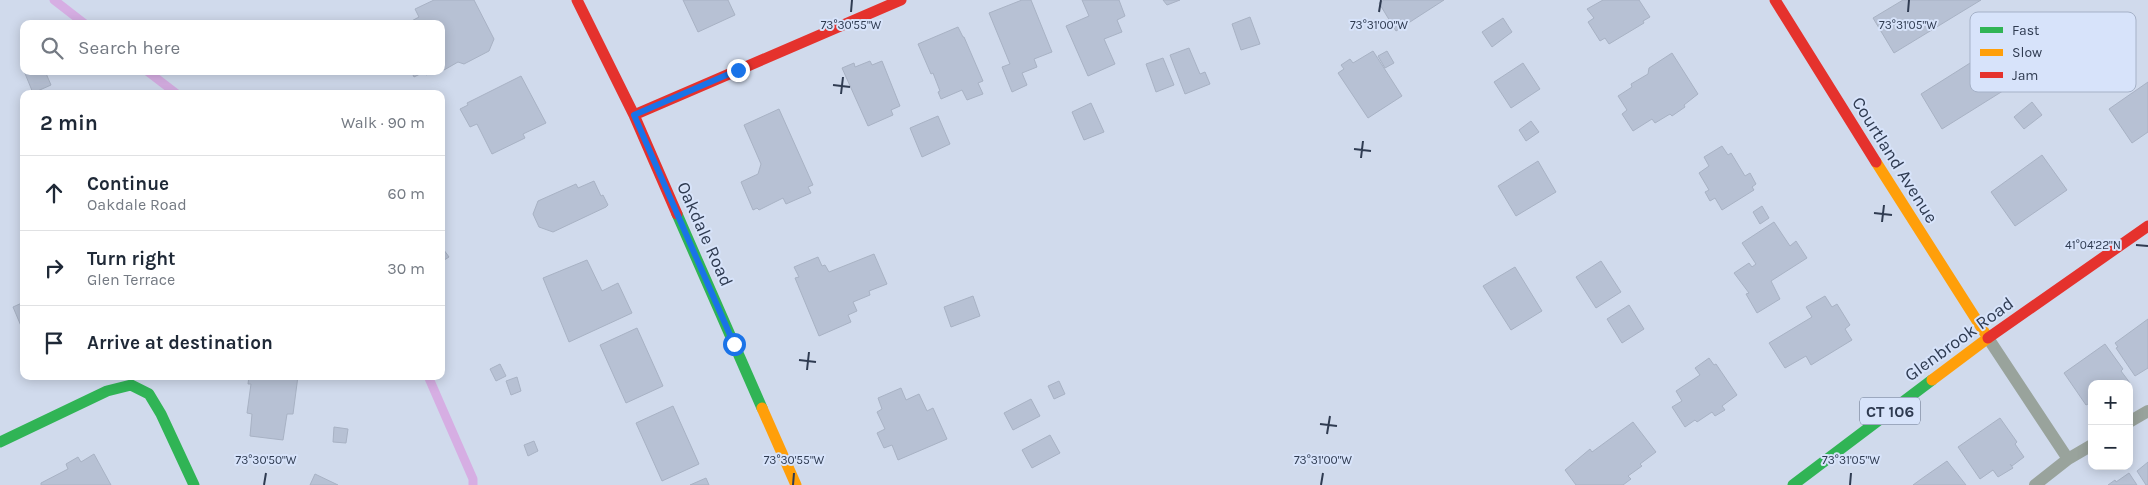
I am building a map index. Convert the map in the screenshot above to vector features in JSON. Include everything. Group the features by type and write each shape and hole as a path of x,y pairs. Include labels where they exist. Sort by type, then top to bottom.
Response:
{"street":[{"name":"Oakdale Road","path":"577,0 634,115 796,485"},
{"path":"634,115 901,0"},
{"name":"Courtland Avenue","path":"1775,0 1988,338"},
{"name":"Glenbrook Road","path":"1793,485 1988,338 2148,226"},
{"path":"0,442 107,391 131,385 149,394 161,414 194,485"}],"lane":[{"path":"1988,338 2068,459"},
{"path":"2133,420 2148,411"},
{"path":"2035,485 2068,459 2088,447"}],"building":[{"path":"434,0 474,0 494,39 489,51 464,64 458,62 445,69 445,20 413,20 419,17 415,9"},
{"path":"683,0 728,0 735,15 698,32"},
{"path":"1022,0 1031,0 1052,52 1034,59 1037,67 1022,73 1027,85 1012,92 1002,67 1010,64 989,13"},
{"path":"1082,0 1119,0 1125,16 1117,20 1122,32 1104,39 1115,64 1088,76 1066,26 1089,16"},
{"path":"1163,0 1180,0 1167,5"},
{"path":"1384,0 1444,0 1396,31 1379,3"},
{"path":"1603,0 1639,0 1650,17 1643,21 1644,23 1609,44 1605,38 1600,41 1588,22 1594,18 1587,9"},
{"path":"1903,0 1981,0 1894,53 1873,18"},
{"path":"1250,17 1260,44 1241,50 1232,24"},
{"path":"1503,18 1512,32 1492,47 1482,32"},
{"path":"958,27 983,81 978,83 983,94 967,100 962,90 941,99 933,73 931,74 918,44"},
{"path":"1189,48 1200,74 1205,72 1210,84 1185,94 1170,55"},
{"path":"1373,51 1402,96 1368,118 1338,73 1344,69 1341,65 1350,59 1353,63"},
{"path":"1387,51 1394,63 1385,68 1378,56"},
{"path":"1672,53 1698,94 1684,105 1685,107 1672,116 1670,114 1655,123 1652,119 1633,131 1622,114 1627,110 1618,96 1632,87 1631,84 1648,74 1649,68"},
{"path":"1163,58 1174,85 1156,92 1146,64"},
{"path":"870,61 872,65 882,61 900,106 891,110 893,115 868,126 842,68 854,63 855,67"},
{"path":"1523,63 1540,89 1511,108 1494,82"},
{"path":"1970,63 1970,92 2001,92 1942,129 1921,94"},
{"path":"26,75 47,75 51,85 40,90 32,90"},
{"path":"521,76 546,123 523,134 525,138 492,154 477,124 470,127 460,109 468,105 467,103"},
{"path":"2148,82 2148,132 2132,143 2109,109"},
{"path":"2032,102 2042,115 2024,129 2014,117"},
{"path":"1091,103 1104,132 1084,140 1072,112"},
{"path":"779,109 813,185 808,187 811,193 786,204 783,198 759,210 757,208 753,210 741,182 758,174 761,164 744,125"},
{"path":"938,116 950,144 922,157 910,128"},
{"path":"1531,121 1539,132 1526,141 1519,130"},
{"path":"1722,146 1728,155 1731,153 1745,176 1750,173 1756,184 1752,187 1754,190 1722,210 1715,198 1710,201 1705,192 1709,190 1699,173 1709,166 1704,157"},
{"path":"2042,155 2067,190 2015,226 1991,192"},
{"path":"1538,161 1556,192 1516,216 1498,186"},
{"path":"594,181 601,196 603,195 608,205 606,207 553,232 539,227 533,214 538,201 576,184 578,188"},
{"path":"1762,206 1769,218 1760,224 1753,212"},
{"path":"1774,222 1790,246 1796,241 1807,258 1771,281 1780,299 1757,313 1746,294 1749,293 1734,273 1749,263 1752,267 1756,264 1742,243"},
{"path":"445,252 449,257 445,260"},
{"path":"874,254 887,284 869,291 870,295 853,302 857,311 848,315 851,322 819,336 795,278 799,277 794,267 818,257 822,266 825,265 829,272"},
{"path":"587,260 602,291 618,283 632,313 569,342 543,278"},
{"path":"1601,261 1621,292 1596,308 1576,277"},
{"path":"1515,267 1542,311 1511,330 1483,286"},
{"path":"973,296 980,316 951,327 944,307"},
{"path":"1825,296 1832,307 1837,304 1850,325 1845,329 1852,340 1811,365 1806,356 1785,368 1769,343 1812,317 1806,307"},
{"path":"20,304 20,324 13,307"},
{"path":"1629,305 1644,329 1622,343 1607,319"},
{"path":"2148,319 2148,368 2135,376 2116,348 2118,347 2115,343"},
{"path":"637,328 663,386 626,403 600,345"},
{"path":"2105,344 2123,369 2121,371 2128,380 2088,380 2088,404 2086,405 2064,373"},
{"path":"1709,358 1714,365 1716,364 1737,395 1722,406 1725,410 1715,416 1712,412 1685,427 1672,407 1682,401 1676,391 1700,375 1695,368"},
{"path":"500,364 506,376 496,381 490,369"},
{"path":"517,377 521,391 511,395 506,381"},
{"path":"248,380 297,380 293,414 287,414 283,440 250,436 252,414 247,413 251,384 248,384"},
{"path":"1059,381 1065,394 1054,399 1048,386"},
{"path":"901,388 906,400 919,394 927,411 933,408 947,439 898,460 892,445 884,448 877,433 885,429 877,412 882,409 878,398"},
{"path":"1031,399 1040,416 1013,430 1004,413"},
{"path":"673,406 699,464 662,481 636,423"},
{"path":"2000,418 2017,442 2015,444 2024,457 2012,466 2010,464 2013,468 1998,477 1993,470 1980,479 1958,447"},
{"path":"1633,422 1656,452 1640,464 1642,466 1628,476 1631,479 1623,485 1576,485 1565,470 1590,449 1592,452"},
{"path":"334,427 348,429 346,443 333,442"},
{"path":"1050,435 1060,453 1032,468 1022,450"},
{"path":"534,441 538,451 528,456 524,445"},
{"path":"94,454 111,485 41,485 41,483 68,469 66,464 78,457 81,462"},
{"path":"1947,461 1966,485 1913,485 1924,477"},
{"path":"2148,462 2148,485 2146,485 2137,471"},
{"path":"2129,473 2137,485 2108,485 2115,480 2116,482"},
{"path":"315,474 338,485 310,485"},
{"path":"706,478 709,485 690,485"}],"waterway":[{"path":"54,0 80,20"},
{"path":"152,75 172,90"},
{"path":"430,380 473,479 473,485"}],"traffic: fast":[{"path":"677,214 762,408"},
{"path":"1793,485 1932,380"},
{"path":"0,442 107,391 131,385 149,394 161,414 194,485"}],"traffic: slow":[{"path":"1876,162 1988,338 1932,380"},
{"path":"762,408 796,485"}],"traffic: jam":[{"path":"577,0 634,115 677,214"},
{"path":"634,115 901,0"},
{"path":"1775,0 1876,162"},
{"path":"1988,338 2148,226"}],"route":[{"path":"734,344 634,115 738,70"}]}
